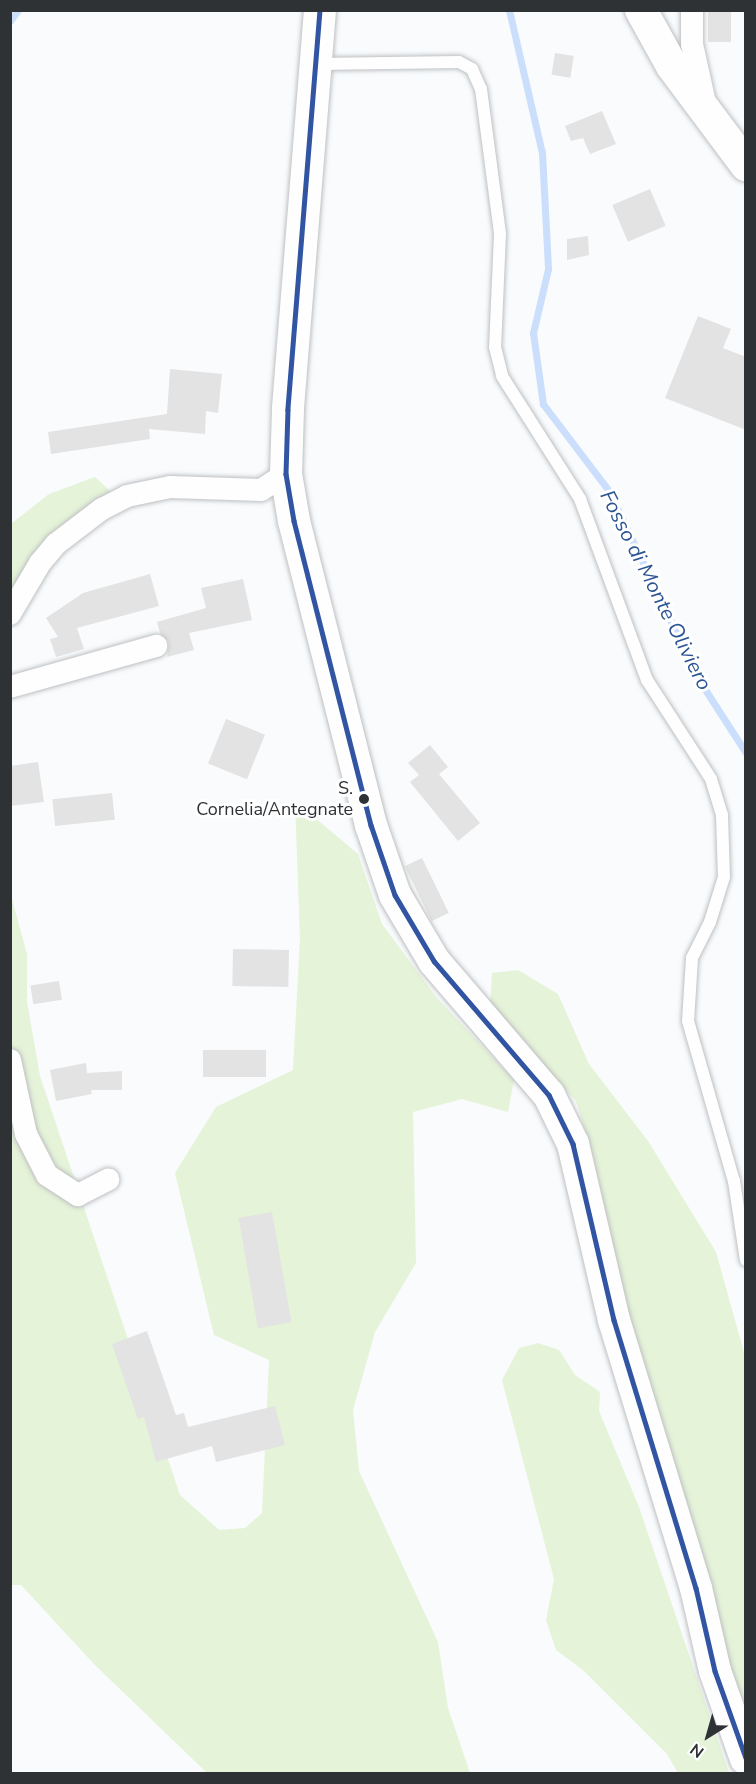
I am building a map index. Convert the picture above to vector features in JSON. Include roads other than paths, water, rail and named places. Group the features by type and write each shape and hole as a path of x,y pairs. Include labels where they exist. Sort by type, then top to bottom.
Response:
{"street":[{"path":"320,10 286,474 362,793 395,895 434,961 549,1095 573,1144 614,1320 696,1588 715,1671 746,1759"},
{"path":"641,10 709,119 746,165"},
{"path":"692,10 692,44 709,119"},
{"path":"10,614 40,563 56,544 102,508 127,496 170,487 261,490 286,474"},
{"path":"10,687 156,646"},
{"path":"10,1060 26,1134 47,1175 78,1196 108,1180"}],"lane":[{"path":"315,64 459,62 472,69 481,89 500,234 495,347 502,376 580,499 647,680 711,778 722,815 724,878 710,922 692,958 688,1021 734,1182 746,1260"}],"waterway":[{"path":"10,21 18,10"},
{"name":"Fosso di Monte Oliviero","path":"509,10 542,153 548,269 533,333 543,404 609,491 697,677 746,753"}],"place":[{"name":"S. Cornelia/Antegnate","path":"364,799"}]}
